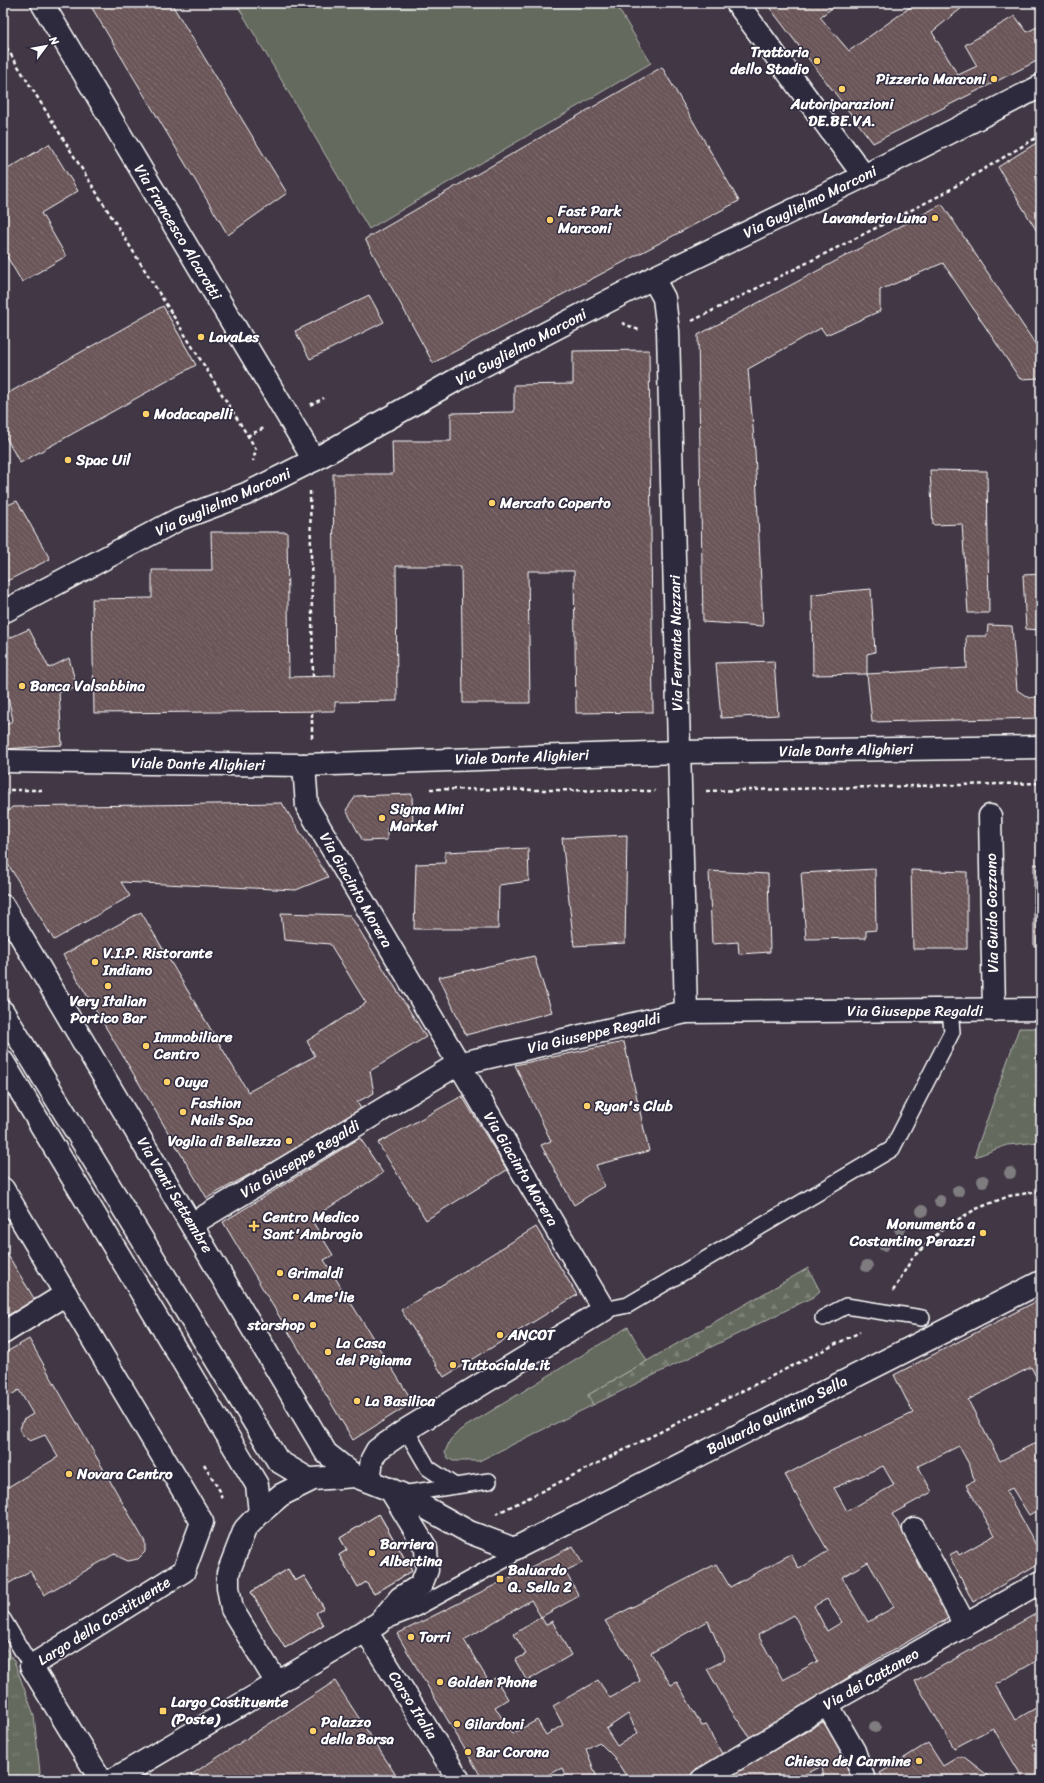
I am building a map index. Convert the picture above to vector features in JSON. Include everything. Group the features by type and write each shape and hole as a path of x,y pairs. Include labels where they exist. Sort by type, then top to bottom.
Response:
{"street":[{"name":"Via Francesco Alcarotti","path":"42,3 314,460"},
{"path":"737,3 864,176"},
{"name":"Via Guglielmo Marconi","path":"3,612 179,519 246,494 314,460 463,376 653,278 864,176 1041,86"},
{"name":"Via Ferrante Nazzari","path":"653,278 664,298 668,331 686,1012"},
{"name":"Viale Dante Alighieri","path":"3,761 304,765 678,752 1041,748"},
{"name":"Via Giacinto Morera","path":"304,765 307,806 604,1310"},
{"name":"Via Guido Gozzano","path":"990,816 994,1010"},
{"name":"Via Venti Settembre","path":"3,906 326,1452 362,1479"},
{"name":"Via Giuseppe Regaldi","path":"192,1224 458,1064 686,1012 1041,1009"},
{"path":"3,1012 278,1461 310,1480"},
{"path":"3,1062 257,1485 260,1513"},
{"path":"3,1189 66,1294 3,1334"},
{"name":"Baluardo Quintino Sella","path":"514,1549 1041,1282"},
{"name":"Largo della Costituente","path":"66,1294 199,1531 184,1571 31,1666 101,1780"},
{"path":"362,1479 377,1450 406,1430 604,1310"},
{"path":"277,1683 232,1609 228,1586 228,1573 244,1529 281,1495 310,1480 362,1479 395,1492 469,1532 514,1549"},
{"path":"113,1780 373,1627 400,1598 421,1585 427,1570 426,1548 395,1492"},
{"path":"914,1529 965,1625"},
{"name":"Via dei Cattaneo","path":"702,1780 827,1704 1041,1582"},
{"name":"Corso Italia","path":"373,1627 459,1780"},
{"path":"827,1704 854,1750 864,1780"}],"lane":[{"path":"604,1310 628,1305 892,1149 952,1032 950,1010"},
{"path":"823,1318 846,1306 922,1318"},
{"path":"406,1430 428,1468 455,1486"},
{"path":"395,1492 489,1481"},
{"name":"Baluardo Quintino Sella","path":"373,1627 411,1611 510,1557 514,1549"},
{"path":"3,1619 31,1666"}],"path":[{"path":"3,42 256,449 253,462"},
{"path":"693,321 939,196 1041,135"},
{"path":"307,406 324,398"},
{"path":"247,436 267,426"},
{"path":"310,488 313,676"},
{"path":"306,738 313,738 312,711"},
{"path":"704,791 1041,783"},
{"path":"496,1514 855,1336 870,1326 913,1257 945,1228 976,1209 1009,1196 1041,1191"}],"green space":[{"path":"236,3 615,3 651,63 369,229"},
{"path":"1019,1028 1041,1028 1041,1142 1007,1145 975,1157 976,1151"},
{"path":"808,1268 820,1291 813,1297 593,1405 588,1395"},
{"path":"628,1327 647,1361 588,1395 593,1405 479,1461 453,1461 448,1458 445,1452 450,1440 460,1430"},
{"path":"3,1644 14,1661 34,1715 40,1773 36,1780 3,1780"}],"building":[{"path":"89,3 171,3 287,193 228,235"},
{"path":"766,3 832,3 835,6 820,17 849,51 916,3 968,3 932,32 958,75 977,66 965,45 1015,16 1027,32 1041,25 1041,59 873,143"},
{"name":"Fast Park Marconi","path":"662,67 739,201 433,363 365,239"},
{"path":"1041,140 1041,238 998,167"},
{"path":"49,144 78,191 41,213 66,256 22,282 3,250 3,172"},
{"path":"942,204 1038,348 1041,346 1041,378 1020,379 943,263 880,290 880,311 826,335 821,328 748,369 755,451 763,626 703,622 698,335"},
{"path":"369,295 384,322 310,359 295,331"},
{"path":"163,306 196,365 20,463 3,432 3,396"},
{"name":"Mercato Coperto","path":"649,350 653,712 576,713 574,571 528,571 530,703 463,703 461,566 396,566 397,701 335,702 335,711 94,713 92,599 152,598 152,570 212,570 211,532 287,532 289,677 335,676 333,474 393,474 392,441 451,441 451,413 514,412 514,385 573,384 573,351"},
{"path":"930,470 987,471 989,613 968,613 962,524 933,525"},
{"path":"17,501 50,559 3,583 3,507"},
{"path":"1041,574 1041,630 1026,629 1023,575"},
{"path":"871,589 875,652 867,654 867,674 813,675 812,594"},
{"path":"988,625 1012,626 1017,690 1029,698 1041,696 1041,718 872,722 867,674 967,668 966,636 987,636"},
{"path":"29,629 49,668 69,658 77,688 59,692 62,745 5,749 3,740 4,727 13,720 5,684 3,684 3,641"},
{"path":"774,661 778,715 721,718 716,663"},
{"name":"Sigma Mini Market","path":"412,794 413,827 387,828 387,840 363,841 346,810 356,796"},
{"path":"282,803 328,877 296,890 121,882 130,896 54,940 3,856 3,817 12,807"},
{"path":"627,835 625,943 574,946 562,838"},
{"path":"528,848 529,881 499,885 498,929 414,929 416,864 445,863 445,852"},
{"path":"1034,864 1041,865 1041,946 1034,946"},
{"path":"875,869 876,930 866,931 866,938 806,939 801,873"},
{"path":"911,870 967,872 967,949 913,949"},
{"path":"709,871 768,874 770,952 739,954 738,942 712,944"},
{"path":"141,912 248,1092 315,1056 307,1041 366,1003 330,944 284,940 281,913 350,915 426,1037 370,1071 374,1093 357,1102 363,1112 207,1198 63,955"},
{"path":"534,956 552,1012 466,1035 439,977"},
{"name":"Ryan's Club","path":"624,1042 649,1151 596,1165 604,1186 574,1205 541,1145 551,1141 515,1065"},
{"path":"462,1096 507,1170 426,1220 378,1143"},
{"path":"360,1138 383,1173 311,1219 333,1255 324,1260 413,1402 353,1440 223,1222"},
{"path":"536,1227 577,1295 444,1377 401,1310"},
{"path":"3,1247 35,1300 3,1318"},
{"path":"1041,1299 1041,1386 1031,1367 968,1400 1000,1461 1041,1440 1041,1508 1029,1515 1012,1488 1006,1491 1041,1554 1041,1562 973,1602 949,1555 957,1551 959,1555 995,1535 966,1485 974,1481 971,1468 959,1446 918,1466 932,1492 892,1514 918,1555 952,1616 871,1663 751,1739 728,1706 707,1669 725,1660 708,1621 651,1653 671,1685 677,1682 702,1726 707,1725 713,1739 723,1755 684,1780 627,1780 628,1779 614,1757 599,1742 586,1749 598,1780 568,1780 562,1768 548,1775 550,1780 483,1780 397,1634 573,1546 582,1563 565,1571 579,1596 541,1617 531,1600 464,1640 489,1682 495,1678 508,1699 495,1707 512,1734 537,1720 546,1735 563,1725 553,1706 598,1680 610,1698 640,1681 632,1663 605,1621 716,1564 730,1587 791,1554 799,1569 828,1551 785,1475 827,1453 913,1413 894,1375","holes":["883,1466 894,1485 847,1511 834,1488","868,1562 894,1607 868,1622 842,1577","827,1599 842,1622 827,1631 814,1606","794,1615 818,1661 783,1680 758,1635","628,1714 638,1733 617,1746 606,1729"]},
{"name":"Novara Centro","path":"29,1339 145,1542 145,1552 138,1559 128,1561 119,1557 116,1553 44,1595 30,1571 6,1585 3,1581 3,1490 58,1457 45,1435 30,1441 21,1433 20,1429 23,1420 33,1414 19,1390 3,1400 3,1354"},
{"name":"Barriera Albertina","path":"379,1514 412,1571 374,1594 366,1582 358,1587 339,1555 347,1550 340,1538"},
{"name":"Barriera Albertina","path":"379,1514 412,1571 374,1594 366,1582 358,1587 339,1555 347,1550 340,1538"},
{"path":"288,1569 295,1581 304,1576 324,1608 316,1613 323,1625 285,1648 251,1592"},
{"path":"288,1569 295,1581 304,1576 324,1608 316,1613 323,1625 285,1648 251,1592"},
{"path":"1041,1611 1041,1666 1038,1660 995,1685 1015,1720 1041,1705 1041,1740 1033,1745 1041,1757 1041,1780 1024,1780 993,1728 954,1748 915,1681"},
{"path":"541,1617 546,1625 552,1621 571,1655 527,1681 515,1660 526,1654 514,1634"},
{"name":"Palazzo della Borsa","path":"335,1681 399,1780 183,1780"},
{"path":"830,1721 855,1780 824,1780 822,1766 794,1780 721,1780 823,1722"},
{"name":"Chiesa del Carmine","path":"928,1743 943,1766 958,1757 964,1757 986,1774 990,1780 885,1780 880,1773"}],"place":[{"name":"Trattoria dello Stadio","path":"817,61"},
{"name":"Pizzeria Marconi","path":"994,79"},
{"name":"Autoriparazioni DE.BE.VA.","path":"842,89"},
{"name":"Lavanderia Luna","path":"935,218"},
{"name":"Fast Park Marconi","path":"550,220"},
{"name":"LavaLes","path":"201,337"},
{"name":"Modacapelli","path":"146,414"},
{"name":"Spac Uil","path":"68,460"},
{"name":"Mercato Coperto","path":"492,503"},
{"name":"Banca Valsabbina","path":"22,686"},
{"name":"Sigma Mini Market","path":"382,818"},
{"name":"V.I.P. Ristorante Indiano","path":"95,962"},
{"name":"Very Italian Portico Bar","path":"108,986"},
{"name":"Immobiliare Centro","path":"146,1046"},
{"name":"Ouya","path":"167,1082"},
{"name":"Ryan's Club","path":"587,1106"},
{"name":"Fashion Nails Spa","path":"183,1112"},
{"name":"Voglia di Bellezza","path":"289,1141"},
{"name":"Centro Medico Sant'Ambrogio","path":"254,1226"},
{"name":"Monumento a Costantino Perazzi","path":"983,1233"},
{"name":"Grimaldi","path":"280,1273"},
{"name":"Ame'lie","path":"296,1297"},
{"name":"starshop","path":"313,1325"},
{"name":"ANCOT","path":"500,1335"},
{"name":"La Casa del Pigiama","path":"328,1352"},
{"name":"Tuttocialde.it","path":"453,1365"},
{"name":"La Basilica","path":"357,1401"},
{"name":"Novara Centro","path":"69,1474"},
{"name":"Barriera Albertina","path":"372,1553"},
{"name":"Baluardo Q. Sella 2","path":"500,1579"},
{"name":"Torri","path":"411,1637"},
{"name":"Golden Phone","path":"440,1682"},
{"name":"Largo Costituente (Poste)","path":"163,1711"},
{"name":"Gilardoni","path":"457,1724"},
{"name":"Palazzo della Borsa","path":"313,1731"},
{"name":"Bar Corona","path":"468,1752"},
{"name":"Chiesa del Carmine","path":"919,1761"}]}
